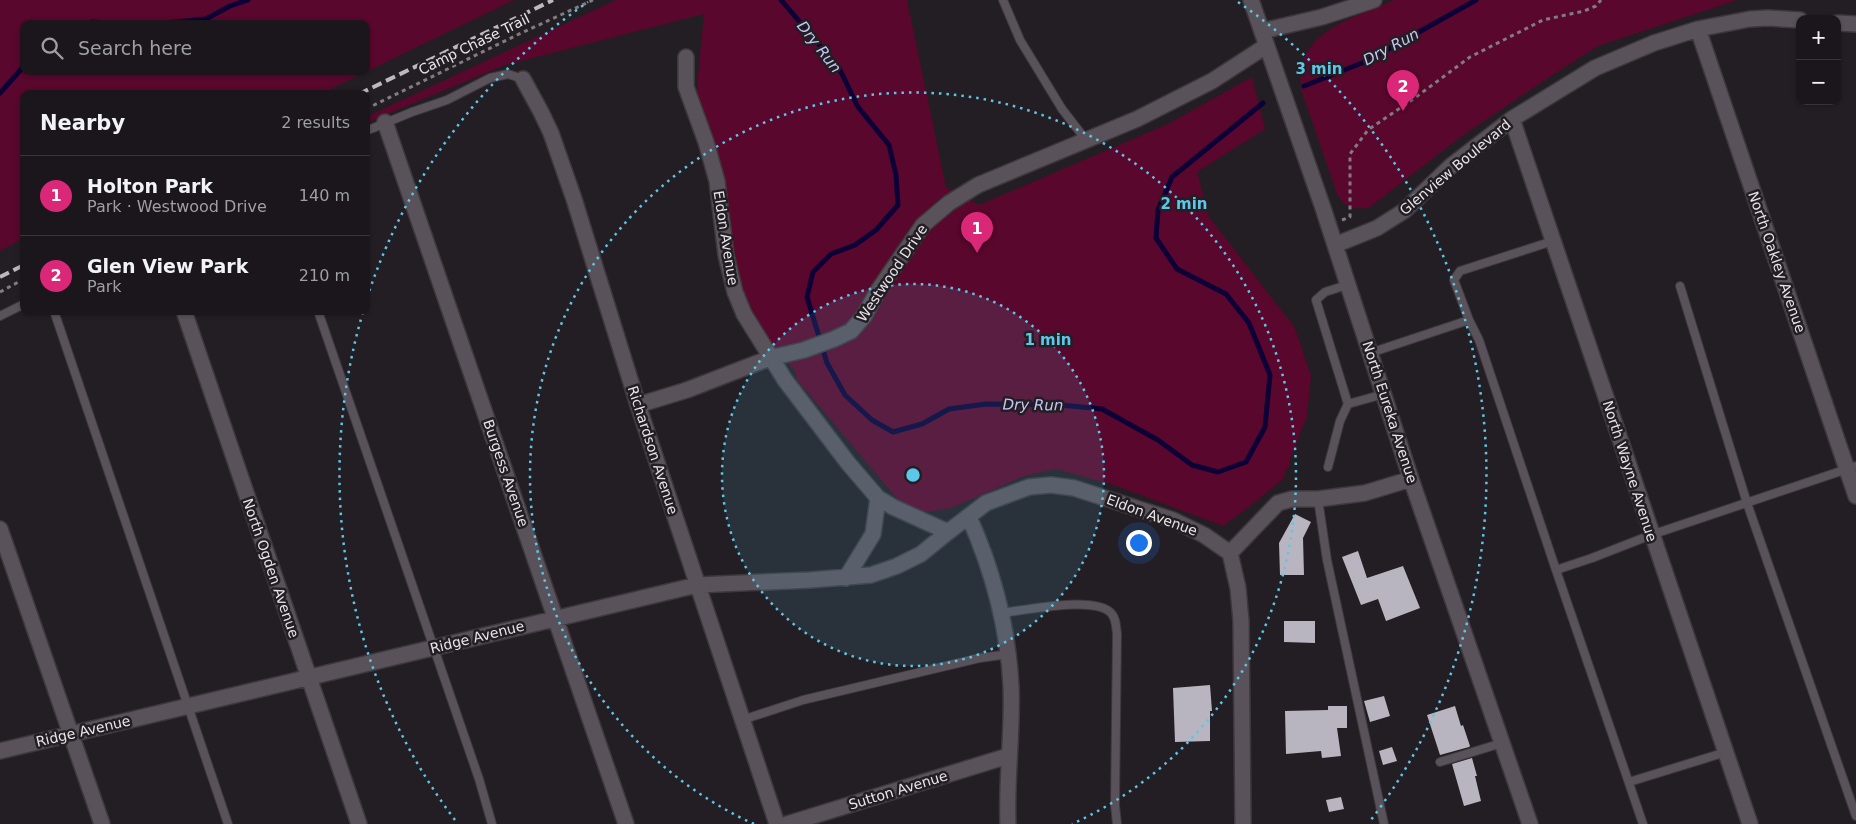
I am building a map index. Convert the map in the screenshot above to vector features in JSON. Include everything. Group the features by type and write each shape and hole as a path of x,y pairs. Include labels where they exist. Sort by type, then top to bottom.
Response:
{"street":[{"name":"North Eureka Avenue","path":"1251,0 1328,225 1411,480 1530,824"},
{"path":"1262,31 1322,18 1374,0"},
{"name":"Glenview Boulevard","path":"1335,246 1377,228 1404,211 1451,166 1512,119 1595,68 1654,43 1698,28 1750,19 1796,20"},
{"path":"1841,23 1856,24"},
{"name":"North Oakley Avenue","path":"1698,28 1851,468 1856,496"},
{"name":"Westwood Drive","path":"638,404 687,390 770,358 804,350 851,331 864,316 878,289 923,224 949,203 978,185 1138,119 1212,81 1266,46"},
{"name":"Eldon Avenue","path":"686,57 686,87 706,142 717,181 726,256 735,292 744,314 770,358 848,463 878,498 893,508 948,532 986,503 1029,487 1051,485 1074,488 1172,520 1204,535 1230,553"},
{"name":"Richardson Avenue","path":"523,79 551,133 594,258 638,404 777,824"},
{"name":"North Wayne Avenue","path":"1512,119 1750,824"},
{"name":"Burgess Avenue","path":"385,122 626,824"},
{"name":"North Ogden Avenue","path":"185,315 359,824"},
{"path":"1243,824 1241,621 1238,588 1230,553 1278,503 1292,499 1318,499 1365,493 1411,480"},
{"path":"846,578 873,534 878,498"},
{"path":"969,516 981,544 1002,614 1009,654 1011,688 1008,824"},
{"path":"0,529 102,824"},
{"name":"Ridge Avenue","path":"0,751 697,585 764,583 871,575 897,566 921,554 948,532"},
{"name":"Sutton Avenue","path":"787,824 1008,756"}],"lane":[{"path":"1003,0 1020,40 1062,109 1086,140"},
{"path":"370,129 447,100 490,78 508,74 523,79"},
{"path":"1553,241 1460,271 1454,280 1469,320 1479,340 1643,824"},
{"path":"1328,467 1340,421 1348,404 1316,300 1326,292 1347,285"},
{"path":"1680,286 1747,503 1856,816"},
{"path":"0,316 20,306"},
{"path":"55,315 228,824"},
{"path":"319,315 434,648 492,824"},
{"path":"1370,353 1469,320"},
{"path":"1348,404 1384,394"},
{"path":"1556,570 1592,558 1651,534 1851,468"},
{"path":"1318,499 1327,560 1384,824"},
{"path":"1002,614 1076,604 1092,604 1111,612 1116,622 1117,634 1115,805 1117,824"},
{"path":"742,720 803,700 980,658 1009,654"},
{"path":"1440,762 1502,743"},
{"path":"1629,782 1726,752"}],"path":[{"name":"Camp Chase Trail","path":"370,107 592,0"},
{"path":"1328,225 1350,217 1350,154 1368,130 1470,57 1544,20 1584,11 1596,6 1602,0"},
{"path":"0,292 20,281"}],"shaded area":[{"path":"0,0 514,0 370,70 370,20 20,20 20,75 359,75 328,90 20,90 20,240 0,251"},
{"path":"616,0 907,0 946,187 979,205 1168,124 1252,77 1265,129 1197,172 1209,217 1295,328 1311,376 1307,416 1283,479 1223,526 1114,485 1056,469 1024,476 951,508 926,512 899,501 797,380 795,371 755,323 735,272 696,97 704,14 505,65 370,121 370,115"},
{"path":"1394,0 1737,0 1598,46 1462,136 1370,207 1355,208 1343,202 1337,194 1302,92 1301,72 1305,55 1315,42 1328,31 1360,14"}],"building":[{"path":"1295,514 1311,522 1303,538 1304,575 1280,575 1279,543"},
{"path":"1358,551 1367,578 1403,566 1420,608 1386,621 1378,599 1361,605 1342,557"},
{"path":"1284,621 1315,621 1315,643 1284,642"},
{"path":"1210,685 1212,711 1210,711 1210,741 1175,742 1173,688"},
{"path":"1384,696 1390,716 1370,722 1364,701"},
{"path":"1328,706 1347,706 1347,728 1337,728 1341,756 1322,758 1321,751 1286,754 1285,711 1328,710"},
{"path":"1455,706 1470,746 1440,755 1427,715"},
{"path":"1392,747 1397,761 1383,765 1379,751"},
{"path":"1472,758 1481,801 1464,806 1452,764"},
{"path":"1341,797 1344,809 1329,812 1326,800"}],"waterway":[{"path":"196,20 206,19 230,6 248,0"},
{"name":"Dry Run","path":"781,0 839,68 858,107 889,145 896,175 898,205 876,230 855,245 831,254 813,272 807,297 827,363 845,395 872,420 893,432 922,424 949,409 986,404 1061,405 1102,409 1158,440 1192,465 1218,472 1246,462 1265,427 1270,375 1249,323 1226,294 1177,269 1156,238 1158,210 1172,177 1263,103"},
{"name":"Dry Run","path":"1304,86 1367,61 1476,0"},
{"path":"0,93 20,70"}],"railway":[{"path":"367,90 553,0"},
{"path":"0,277 20,267"}],"place":[{"name":"Glen View Park","path":"1403,111"},
{"name":"Holton Park","path":"977,253"}]}
